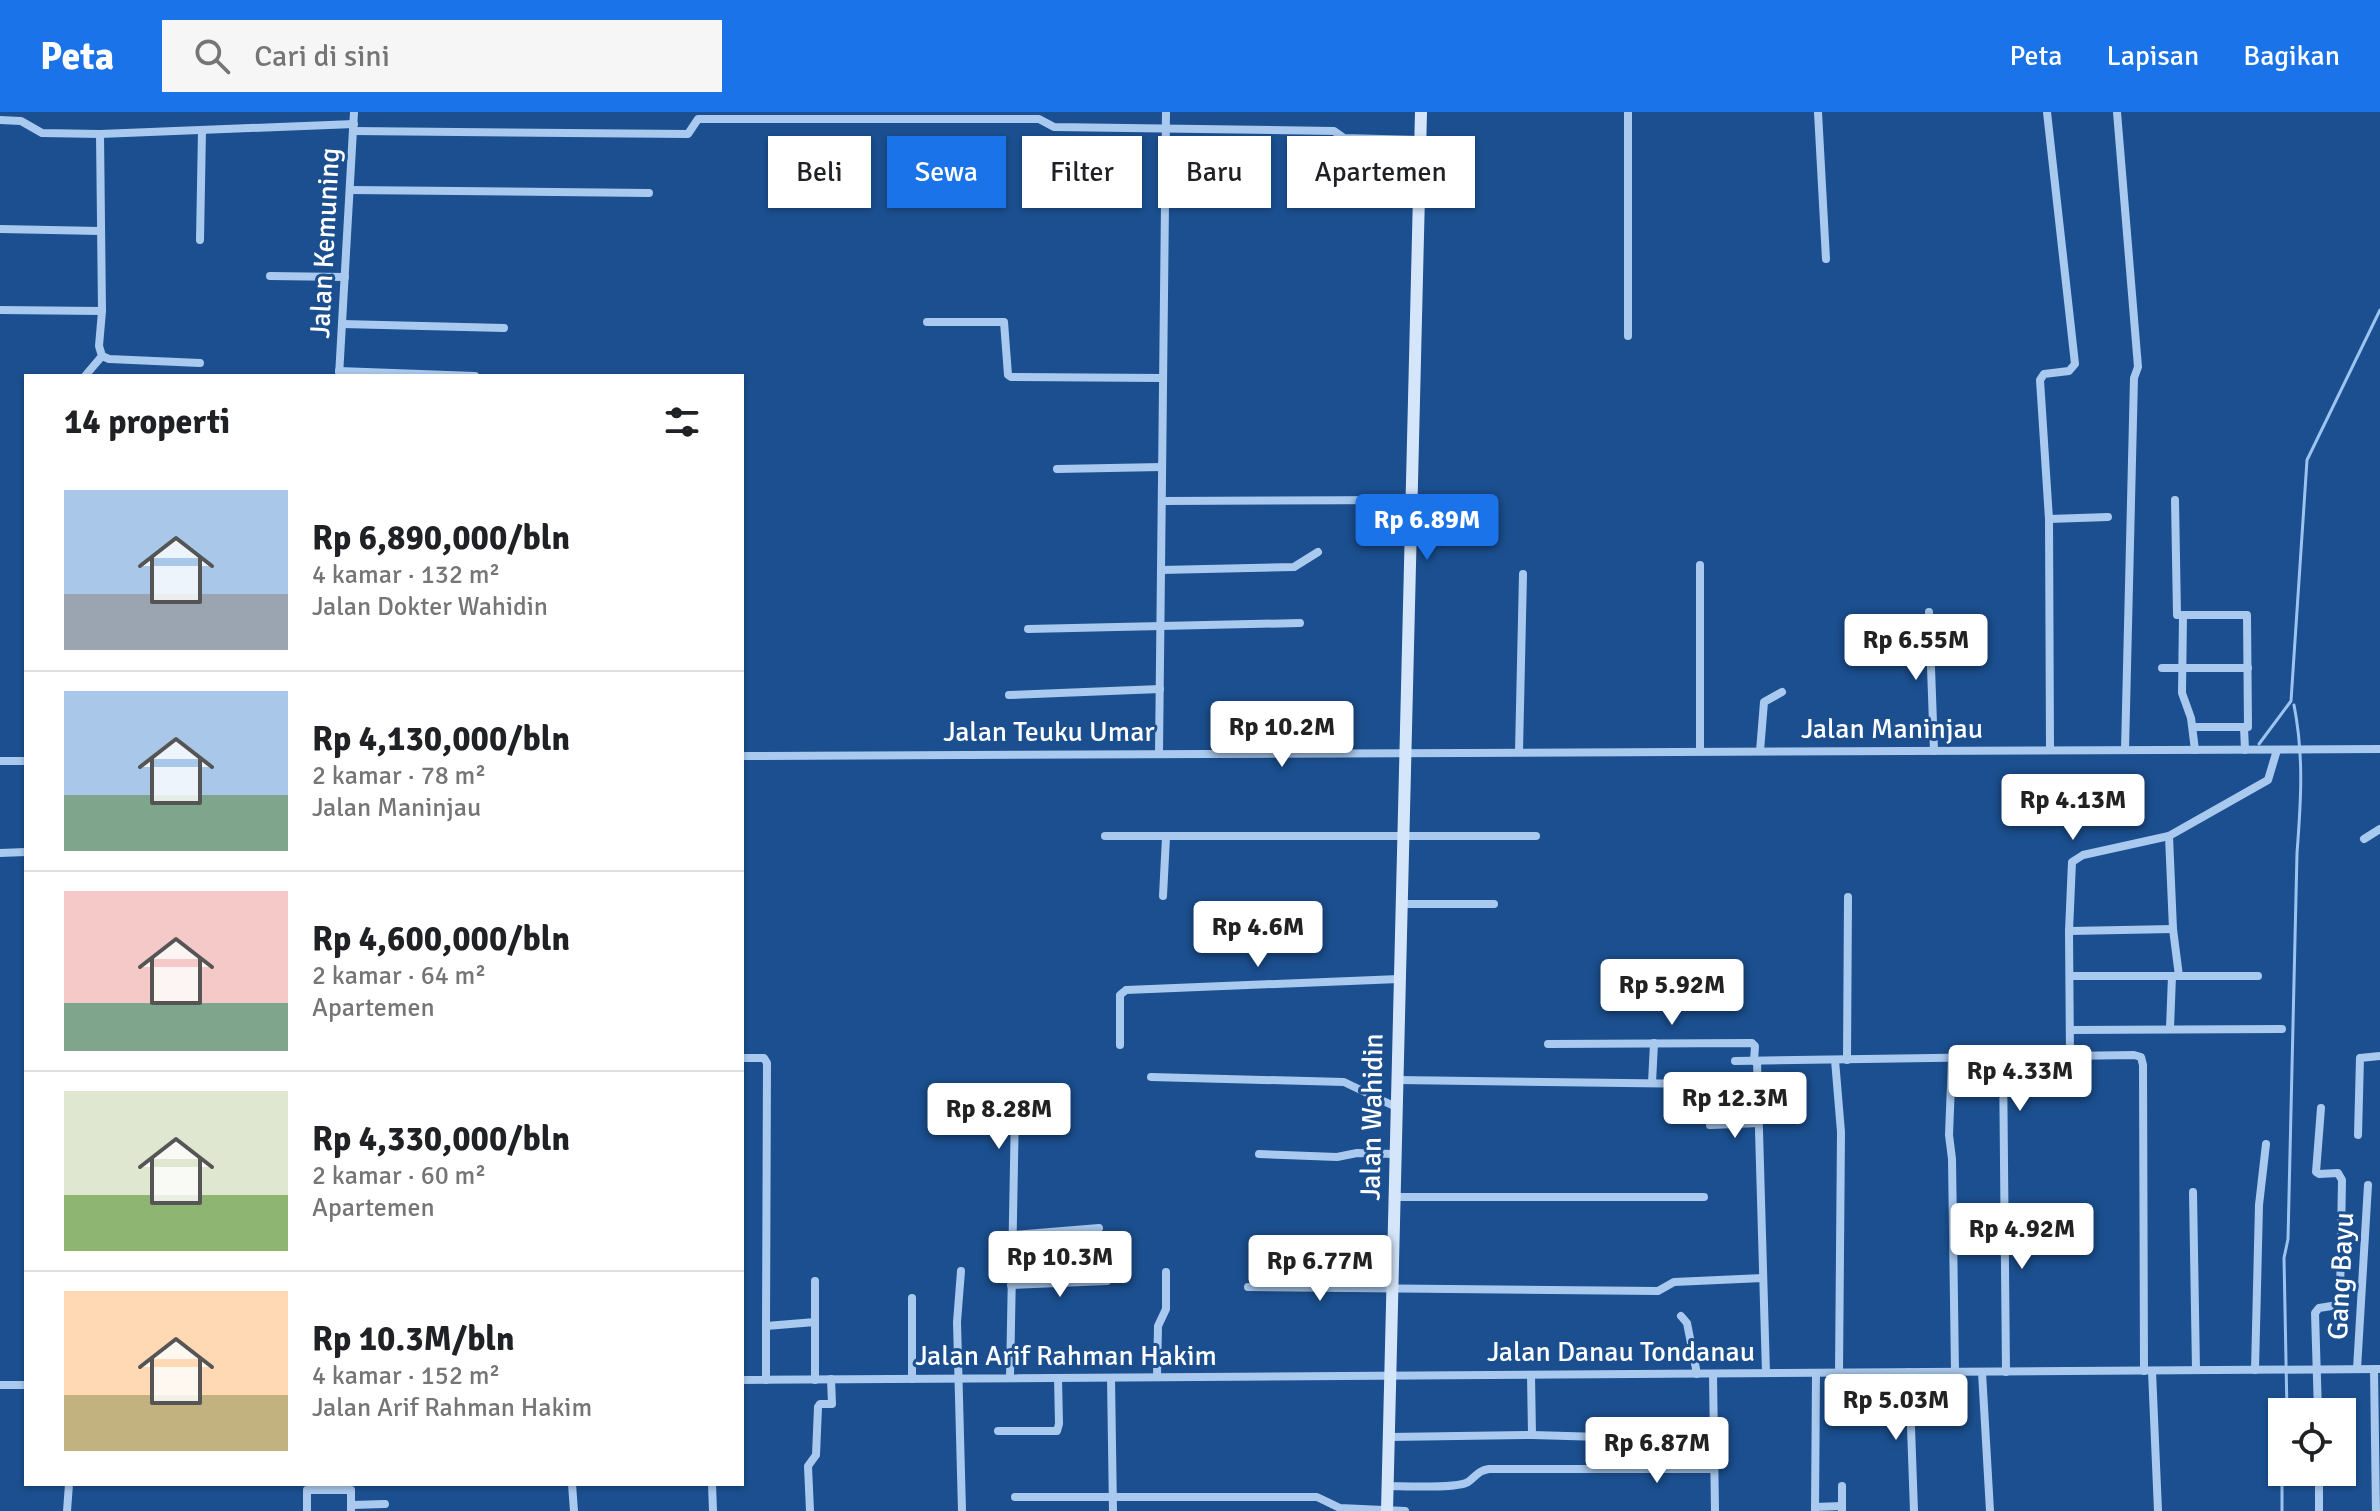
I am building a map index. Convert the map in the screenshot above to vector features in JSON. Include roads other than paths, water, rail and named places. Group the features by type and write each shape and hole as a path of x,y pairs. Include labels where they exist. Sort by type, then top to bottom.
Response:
{"street":[{"name":"Jalan Kemuning","path":"339,374 354,112"},
{"path":"1159,753 1166,112"},
{"name":"Jalan Wahidin","path":"1421,112 1421,136"},
{"path":"1628,112 1628,336"},
{"path":"1818,112 1826,259"},
{"path":"2047,112 2075,364 2069,371 2041,376 2049,519 2050,750"},
{"path":"2117,112 2138,367 2134,378 2125,750"},
{"path":"0,120 21,121 42,133 353,128 688,134 696,120 704,116 1039,119 1054,127 1334,131 1341,136"},
{"path":"200,240 202,130"},
{"path":"100,134 102,311 99,346 102,356"},
{"path":"350,190 649,193"},
{"name":"Jalan Wahidin","path":"1387,1510 1419,208"},
{"path":"0,229 100,231"},
{"path":"270,276 345,277"},
{"path":"0,310 102,311"},
{"path":"927,322 1004,322 1008,375 1011,377 1163,378"},
{"path":"342,324 504,328"},
{"path":"102,356 109,359 200,363"},
{"path":"87,374 102,356"},
{"path":"1057,469 1162,467"},
{"path":"1162,501 1411,500"},
{"path":"2175,500 2177,615 2247,615 2248,727 2193,727"},
{"path":"2049,519 2108,517"},
{"path":"1161,570 1294,567 1318,552"},
{"path":"1700,565 1700,751"},
{"path":"1519,751 1523,574"},
{"path":"1929,612 1934,751"},
{"path":"2183,615 2182,693 2193,727 2195,750"},
{"path":"1028,629 1300,623"},
{"path":"2162,668 2248,668"},
{"path":"1009,695 1160,689"},
{"path":"1760,751 1763,704 1782,692"},
{"path":"2244,727 2245,750"},
{"name":"Jalan Maninjau","path":"1404,752 2380,749"},
{"path":"2070,1056 2069,931 2071,869 2075,859 2169,836 2268,780 2273,750"},
{"name":"Jalan Teuku Umar","path":"744,756 1404,752"},
{"path":"0,761 24,761"},
{"path":"2364,839 2380,829"},
{"path":"1105,836 1536,836"},
{"path":"2169,836 2176,976 2170,1028"},
{"path":"1163,896 1166,837"},
{"path":"0,853 24,852"},
{"path":"1847,1060 1848,897"},
{"path":"1401,904 1494,904"},
{"path":"2069,931 2173,929"},
{"path":"2070,976 2258,976"},
{"path":"1120,1045 1120,995 1126,990 1399,979"},
{"path":"2070,1030 2282,1029"},
{"path":"1652,1083 1654,1043"},
{"path":"1548,1044 1752,1043 1755,1046 1766,1373"},
{"path":"1735,1061 2134,1055 2142,1061 2148,1371 2158,1511"},
{"path":"2358,1135 2360,1058 2380,1056"},
{"path":"2003,1057 2006,1372"},
{"path":"744,1058 764,1058 767,1063 766,1380"},
{"path":"1952,1058 1949,1135 1955,1372"},
{"path":"1835,1060 1841,1132 1839,1373"},
{"path":"1151,1077 1344,1082 1396,1107"},
{"path":"1397,1080 1704,1084"},
{"path":"2318,1398 2315,1313 2319,1308 2338,1305 2341,1224 2341,1177 2338,1173 2316,1172 2321,1108"},
{"path":"1010,1378 1015,1110"},
{"path":"1710,1125 1759,1123"},
{"path":"2255,1370 2259,1205 2266,1144"},
{"path":"1259,1154 1337,1157 1357,1153 1395,1154"},
{"name":"Gang Bayu","path":"2357,1369 2368,1185"},
{"path":"2193,1192 2196,1370"},
{"path":"1394,1197 1704,1197"},
{"path":"1012,1235 1099,1228"},
{"path":"961,1271 957,1322 962,1511"},
{"path":"1157,1377 1158,1326 1166,1309 1166,1272"},
{"path":"1248,1287 1658,1291 1674,1282 1763,1278"},
{"path":"815,1281 815,1380"},
{"path":"1011,1285 1107,1281"},
{"path":"912,1298 912,1379"},
{"path":"1681,1316 1687,1323 1697,1374"},
{"path":"766,1326 815,1322"},
{"path":"2376,1511 2377,1369"},
{"name":"Jalan Danau Tondanau","path":"1390,1376 2377,1369"},
{"path":"1909,1372 1914,1511"},
{"path":"1982,1372 1990,1511"},
{"path":"1816,1373 1815,1509 1842,1509 1842,1486"},
{"path":"1713,1374 1715,1511"},
{"path":"1531,1375 1532,1435"},
{"name":"Jalan Arif Rahman Hakim","path":"744,1380 1390,1376"},
{"path":"998,1431 1057,1431 1058,1378"},
{"path":"1111,1378 1113,1511"},
{"path":"810,1511 808,1466 816,1455 818,1407 820,1404 832,1404 831,1379"},
{"path":"0,1385 24,1385"},
{"path":"1389,1437 1532,1435 1673,1439"},
{"path":"1388,1486 1468,1482 1478,1471 1489,1469 1714,1469"},
{"path":"67,1511 69,1486"},
{"path":"572,1486 574,1511"},
{"path":"712,1486 713,1511"},
{"path":"2319,1486 2319,1511"},
{"path":"307,1511 307,1490 351,1490 351,1508 385,1504"},
{"path":"1015,1497 1317,1497 1340,1508 1405,1511"}],"waterway":[{"path":"2259,744 2291,701 2307,460 2380,310"},
{"path":"2287,1398 2284,1258 2288,1239 2301,779 2294,705"},
{"path":"2282,1486 2282,1511"}]}
